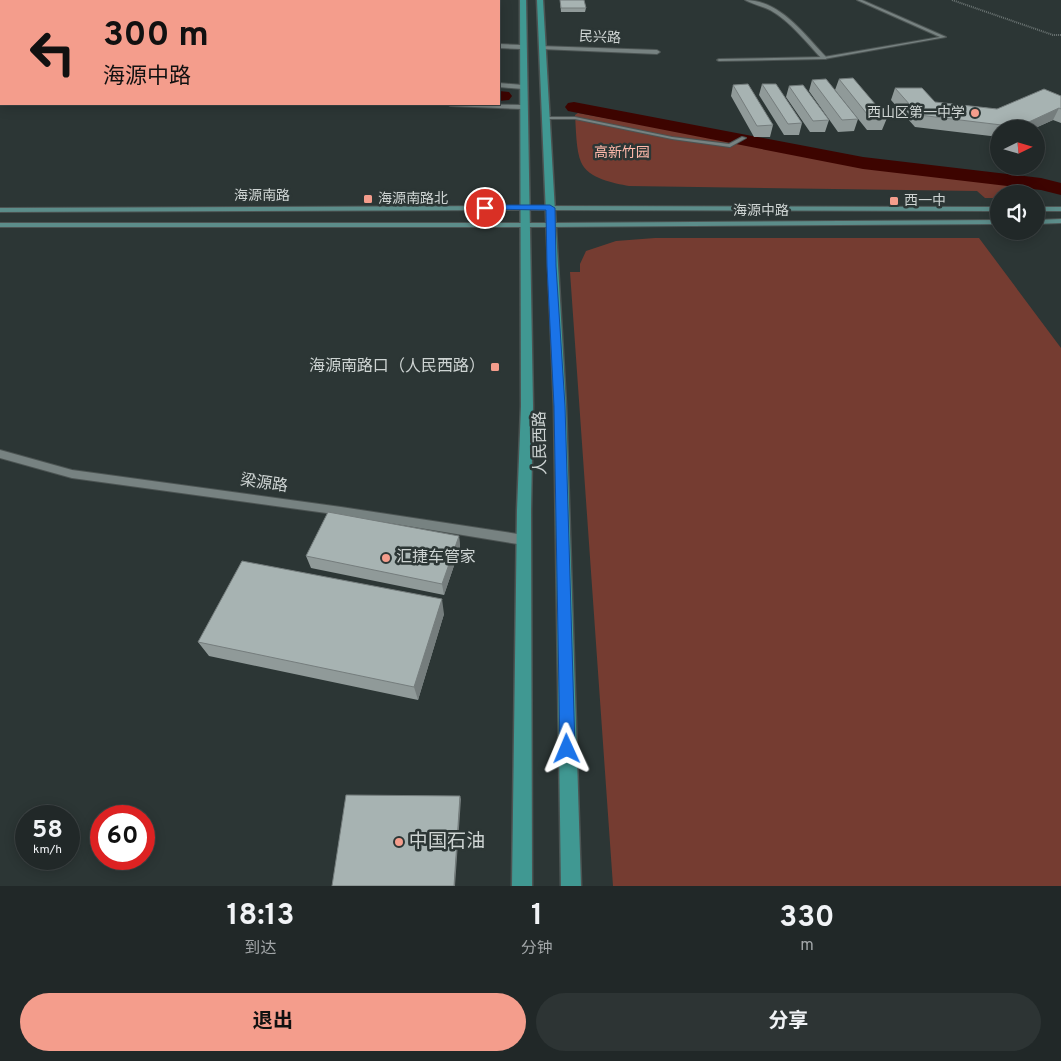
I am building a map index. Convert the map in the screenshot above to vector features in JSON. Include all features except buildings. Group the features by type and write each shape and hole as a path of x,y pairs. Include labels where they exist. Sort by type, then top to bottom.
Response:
{"main road":[{"name":"人民西路","path":"522,886 524,540 527,406 523,0"},
{"name":"人民西路","path":"540,0 560,406 571,886"},
{"name":"海源中路","path":"524,208 990,209"},
{"name":"海源南路","path":"0,210 524,208"},
{"path":"1045,209 1061,209"},
{"path":"1045,222 1061,221"},
{"name":"海源中路","path":"524,225 990,222"},
{"name":"海源南路","path":"0,225 524,225"}],"street":[{"path":"747,0 762,2 777,11 824,58"},
{"path":"500,46 522,47"},
{"name":"民兴路","path":"541,47 657,52"},
{"path":"500,85 523,87"},
{"path":"474,105 523,107"},
{"name":"梁源路","path":"0,454 72,474 341,511 524,540"}],"lane":[{"path":"719,60 824,58 944,37 859,0"},
{"path":"546,118 575,118 672,138 730,146 744,138"}],"path":[{"path":"952,0 1053,35 1061,35"}],"green space":[{"name":"高新竹园","path":"578,113 870,166 1029,185 990,185 990,198 985,198 977,191 629,186 602,179 584,168 577,146 575,115"},
{"path":"655,238 979,238 1061,348 1061,886 613,886 570,272 580,272 580,264 586,251 616,241"}],"waterway":[{"path":"574,107 863,163 1041,184 1061,189"}],"place":[{"name":"西山区第一中学","path":"975,113"},
{"name":"海源南路北","path":"368,199"},
{"name":"西一中","path":"894,201"},
{"name":"海源南路口（人民西路）","path":"495,367"},
{"name":"汇捷车管家","path":"386,558"},
{"name":"中国石油","path":"399,842"}],"route":[{"path":"485,208 550,208 551,266 560,406 567,749"}]}
